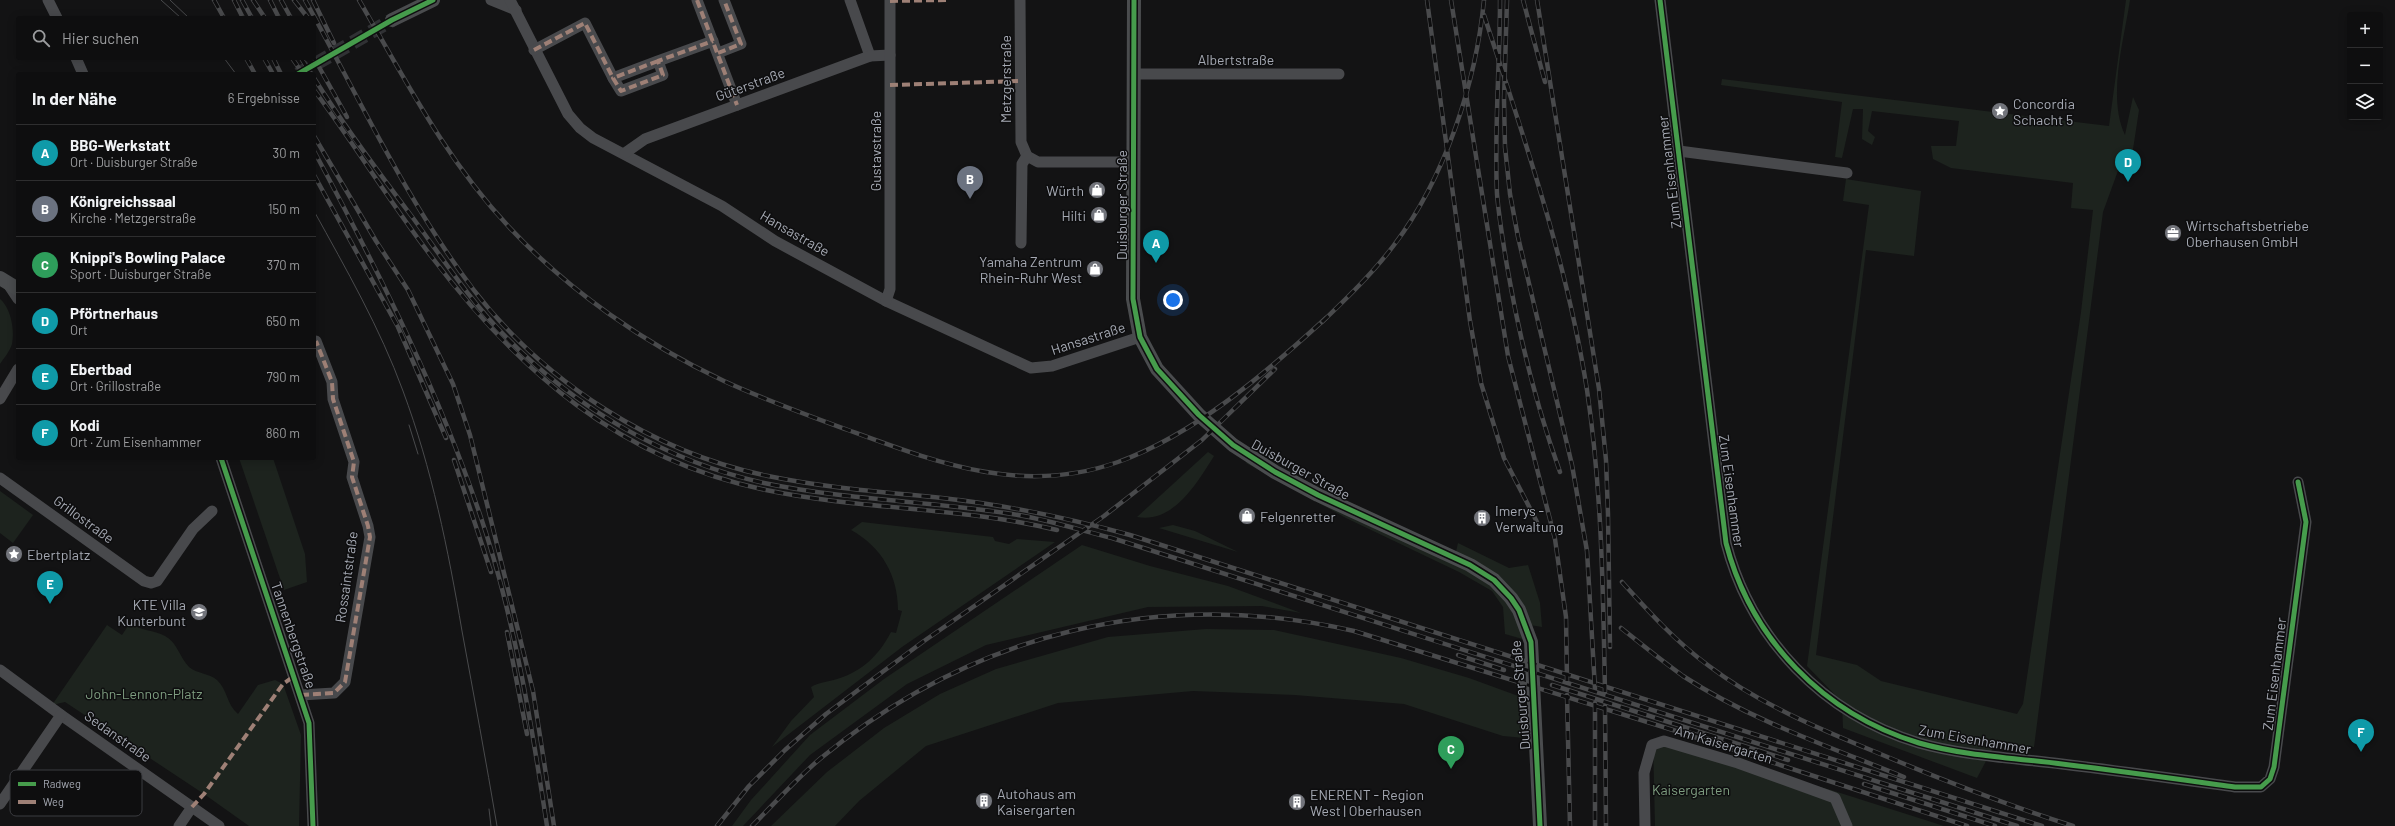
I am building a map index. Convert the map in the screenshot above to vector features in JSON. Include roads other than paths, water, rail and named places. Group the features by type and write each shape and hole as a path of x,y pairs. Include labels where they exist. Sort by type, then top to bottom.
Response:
{"main road":[{"path":"392,20 433,0"},
{"name":"Duisburger Straße","path":"1134,0 1133,283 1140,337 1157,369 1170,385 1234,445 1275,472 1318,495 1451,556 1486,575 1501,587 1514,603 1531,642 1536,713 1540,826"}],"street":[{"path":"48,0 56,16"},
{"path":"491,0 516,10"},
{"name":"Hansastraße","path":"510,0 534,50 572,119 594,138 722,206 775,241 886,301 1031,368 1052,366 1140,337"},
{"path":"697,0 737,105"},
{"path":"718,53 741,44 724,0"},
{"path":"850,0 870,56"},
{"name":"Gustavstraße","path":"886,301 890,289 890,0"},
{"name":"Metzgerstraße","path":"1020,0 1020,142 1028,156"},
{"name":"Zum Eisenhammer","path":"1660,0 1720,508 1729,553 1750,605 1777,647 1814,687 1866,722 1920,743 1956,751 2235,787 2248,788 2264,785 2270,779 2274,767 2306,522 2298,482"},
{"path":"534,50 585,23 614,78 713,41"},
{"name":"Güterstraße","path":"625,154 645,139 870,56 890,55"},
{"path":"77,60 82,72"},
{"name":"Albertstraße","path":"1134,74 1339,74"},
{"path":"1679,151 1847,173"},
{"path":"1021,243 1022,164 1028,156 1033,161 1042,162 1133,162"},
{"path":"8,283 16,296"},
{"name":"Rossaintstraße","path":"302,695 334,693 345,682 370,537 368,526 352,477 354,462 333,399 332,382 316,341"},
{"path":"0,399 16,372"},
{"name":"Tannenbergstraße","path":"222,460 302,695 311,737 313,826"},
{"name":"Grillostraße","path":"0,478 144,581 151,583 157,581 193,529 212,511"},
{"name":"Sedanstraße","path":"0,670 139,770"},
{"path":"23,770 61,715"},
{"name":"Am Kaisergarten","path":"1645,826 1646,764 1652,745 1664,741 1738,763 1835,798 1847,826"},
{"name":"Sedanstraße","path":"142,772 219,826"},
{"path":"0,804 10,789"},
{"path":"179,826 192,807"}],"tunnel":[{"path":"301,72 392,20"}],"tram line":[{"path":"161,0 179,16"},
{"path":"170,0 187,16"},
{"path":"226,60 234,72"},
{"path":"316,215 362,299 384,344 403,391 431,480 451,570 497,826"},
{"path":"409,425 418,454"},
{"path":"489,809 491,826"}],"railway":[{"path":"214,0 223,16"},
{"path":"234,0 242,16"},
{"path":"242,0 251,16"},
{"path":"253,0 264,16"},
{"path":"270,0 278,16"},
{"path":"281,0 290,16"},
{"path":"294,0 306,16"},
{"path":"305,0 314,16"},
{"path":"313,0 334,43"},
{"path":"359,0 410,89 446,147 465,174 509,227 557,273 609,314 637,333 724,381 786,407 915,454 948,464 1014,476 1048,476 1083,472 1118,462 1174,436 1202,419 1254,380 1326,318"},
{"path":"1427,0 1470,321 1481,383 1504,458 1537,522"},
{"path":"1451,0 1508,356 1555,539 1566,617 1567,681"},
{"path":"1322,322 1360,285 1386,255 1412,219 1428,190 1443,160 1465,96 1474,64 1484,0"},
{"path":"1500,0 1496,145 1499,212 1507,266 1523,344 1543,421 1560,472"},
{"path":"1507,0 1504,100 1505,147 1510,194 1518,237 1572,465 1587,551 1595,689"},
{"path":"1523,0 1545,82"},
{"path":"1537,0 1599,389 1606,460 1610,647"},
{"path":"1484,15 1529,154 1556,248 1568,295 1587,390 1599,503 1605,692"},
{"path":"316,21 384,148 426,221 473,289 501,323 533,354 567,383 604,409 643,431 684,450 726,465 768,476 833,487 990,504 1083,523 1130,535 2042,826"},
{"path":"247,60 254,72"},
{"path":"265,60 272,72"},
{"path":"274,60 280,72"},
{"path":"293,60 302,72"},
{"path":"302,60 310,72"},
{"path":"315,60 347,117"},
{"path":"316,81 337,114 458,280 481,310 507,338 534,364 563,388 593,409 625,429 692,461 764,483 795,489 1025,516 1112,538 2017,826"},
{"path":"316,93 416,236 464,298 500,337 537,373 576,405 619,433 664,457 713,476 766,490 802,497 985,517 1021,522 1057,530"},
{"path":"316,139 376,241 408,290 453,384 470,435 533,691 554,826"},
{"path":"316,155 363,244 409,338 469,483 497,569 515,641 547,826"},
{"path":"316,179 398,327 446,438"},
{"path":"717,826 749,786 785,750 826,714 924,641 1104,516 1202,440 1275,369"},
{"path":"454,460 491,572"},
{"path":"1622,582 1663,626 1697,657 1728,680 1769,704 1834,735 1926,773 1999,801 2073,826"},
{"path":"752,826 821,758 880,715 942,679 1006,651 1072,631 1141,619 1211,615 1282,619 1354,631 1673,730 1967,826"},
{"path":"1621,628 1683,676 1735,706 1791,732 1904,777"},
{"path":"507,632 527,734"},
{"path":"1458,655 1504,670"},
{"path":"1552,685 1788,760"},
{"path":"1567,695 1570,826"},
{"path":"1595,703 1595,826"},
{"path":"1605,706 1606,826"},
{"path":"1864,784 1995,826"}],"place":[{"name":"Concordia Schacht 5","path":"2000,111"},
{"name":"Pförtnerhaus","path":"2128,182"},
{"name":"Würth","path":"1097,190"},
{"name":"Königreichssaal","path":"970,199"},
{"name":"Hilti","path":"1099,215"},
{"name":"Wirtschaftsbetriebe Oberhausen GmbH","path":"2173,233"},
{"name":"BBG-Werkstatt","path":"1156,263"},
{"name":"Yamaha Zentrum Rhein-Ruhr West","path":"1095,269"},
{"name":"Felgenretter","path":"1247,516"},
{"name":"Imerys - Verwaltung","path":"1482,518"},
{"name":"Ebertplatz","path":"14,554"},
{"name":"Ebertbad","path":"50,604"},
{"name":"KTE Villa Kunterbunt","path":"199,612"},
{"name":"Kodi","path":"2361,752"},
{"name":"Knippi's Bowling Palace","path":"1451,769"},
{"name":"Autohaus am Kaisergarten","path":"984,801"},
{"name":"ENERENT - Region West | Oberhausen","path":"1297,802"}],"park label":[{"name":"John-Lennon-Platz","path":"144,693"},
{"name":"Kaisergarten","path":"1691,789"}]}
